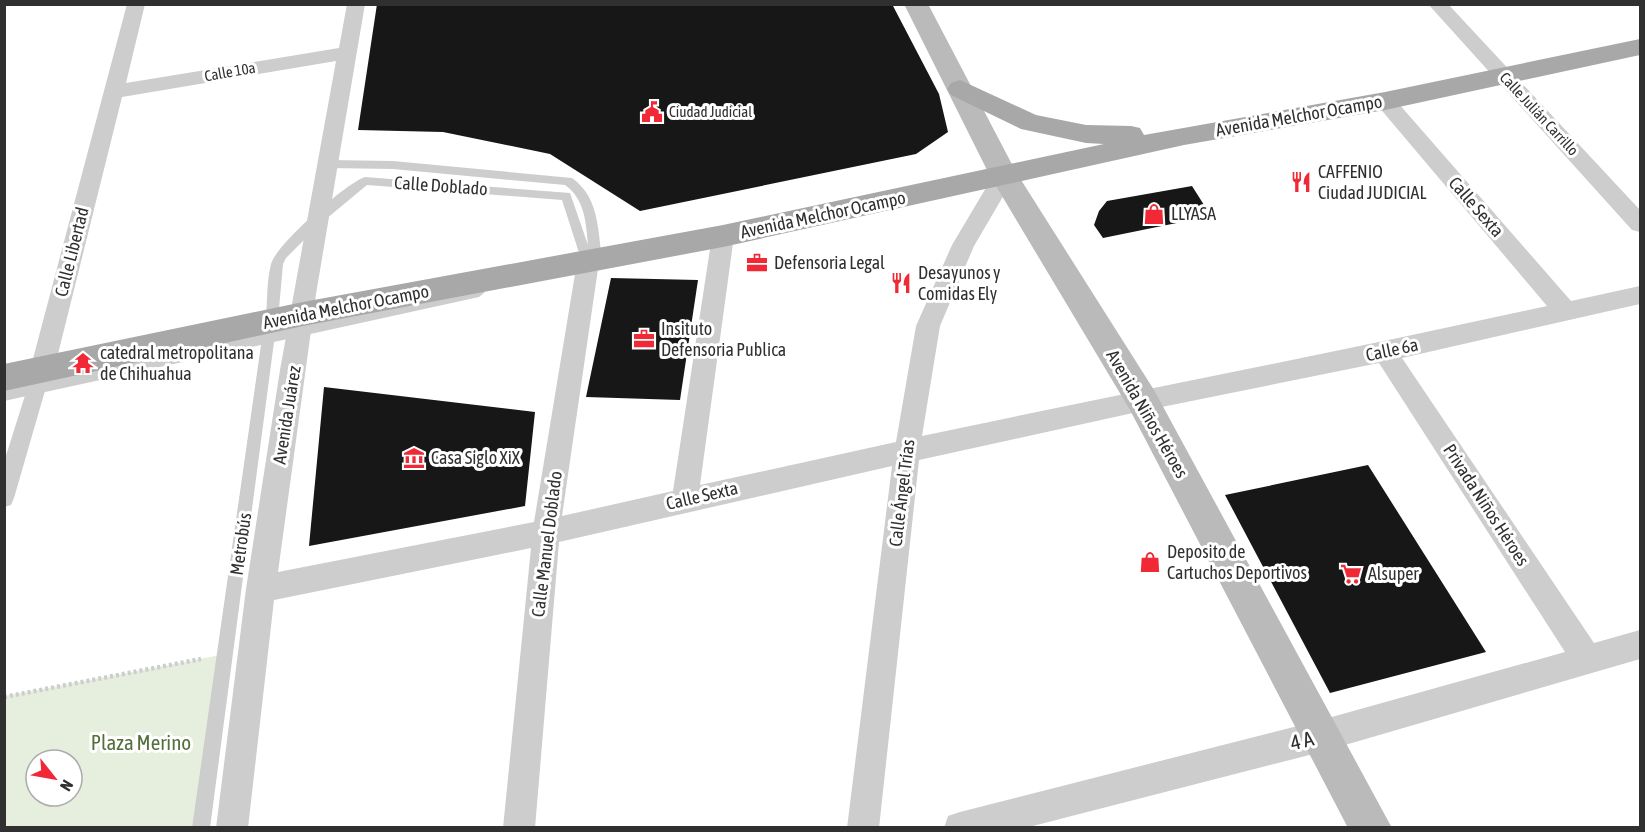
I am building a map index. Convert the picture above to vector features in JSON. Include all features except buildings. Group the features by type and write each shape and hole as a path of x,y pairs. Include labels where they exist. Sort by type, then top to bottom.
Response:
{"main road":[{"name":"Avenida Niños Héroes","path":"916,4 1004,176 1142,400 1371,828"},
{"name":"Avenida Melchor Ocampo","path":"4,378 39,379 592,261 723,236 1184,136 1385,100 1641,47"},
{"path":"960,89 1030,123 1057,130 1086,134 1184,136"}],"street":[{"name":"Calle Libertad","path":"4,498 39,379 136,4"},
{"name":"Avenida Juárez","path":"232,828 260,589 317,218 356,4"},
{"name":"Calle Julián Carrillo","path":"1437,4 1641,224"},
{"name":"Calle 10a","path":"112,92 348,53"},
{"name":"Calle Sexta","path":"1385,100 1567,313"},
{"name":"Calle Ángel Trías","path":"863,828 906,451 928,326 963,245 1004,176"},
{"path":"685,500 723,236"},
{"name":"Calle Manuel Doblado","path":"519,828 546,532 592,261"},
{"name":"Calle 6a","path":"1142,400 1386,352 1641,295"},
{"name":"Privada Niños Héroes","path":"1386,352 1587,659"},
{"name":"Calle Sexta","path":"260,589 546,532 1142,400"},
{"name":"4 A","path":"960,828 1321,736 1641,645"}],"lane":[{"path":"302,323 364,318 552,276 592,261 589,209 579,188 568,180 393,165 328,164"},
{"name":"Calle Doblado","path":"277,261 317,218 365,181 566,196 592,261"},
{"name":"Metrobús","path":"201,828 271,330 277,261"},
{"path":"4,395 39,379"}],"path":[{"path":"4,697 226,654"}],"green space":[{"name":"Plaza Merino","path":"226,654 201,827 5,828 5,696"}],"place":[{"name":"Ciudad Judicial","path":"652,112"},
{"name":"CAFFENIO Ciudad JUDICIAL","path":"1301,182"},
{"name":"LLYASA","path":"1154,214"},
{"name":"Defensoria Legal","path":"757,263"},
{"name":"Desayunos y Comidas Ely","path":"901,283"},
{"name":"Insituto Defensoria Publica","path":"644,339"},
{"name":"catedral metropolitana de Chihuahua","path":"83,363"},
{"name":"Casa Siglo XiX","path":"414,458"},
{"name":"Deposito de Cartuchos Deportivos","path":"1150,562"},
{"name":"Alsuper","path":"1351,574"}]}
